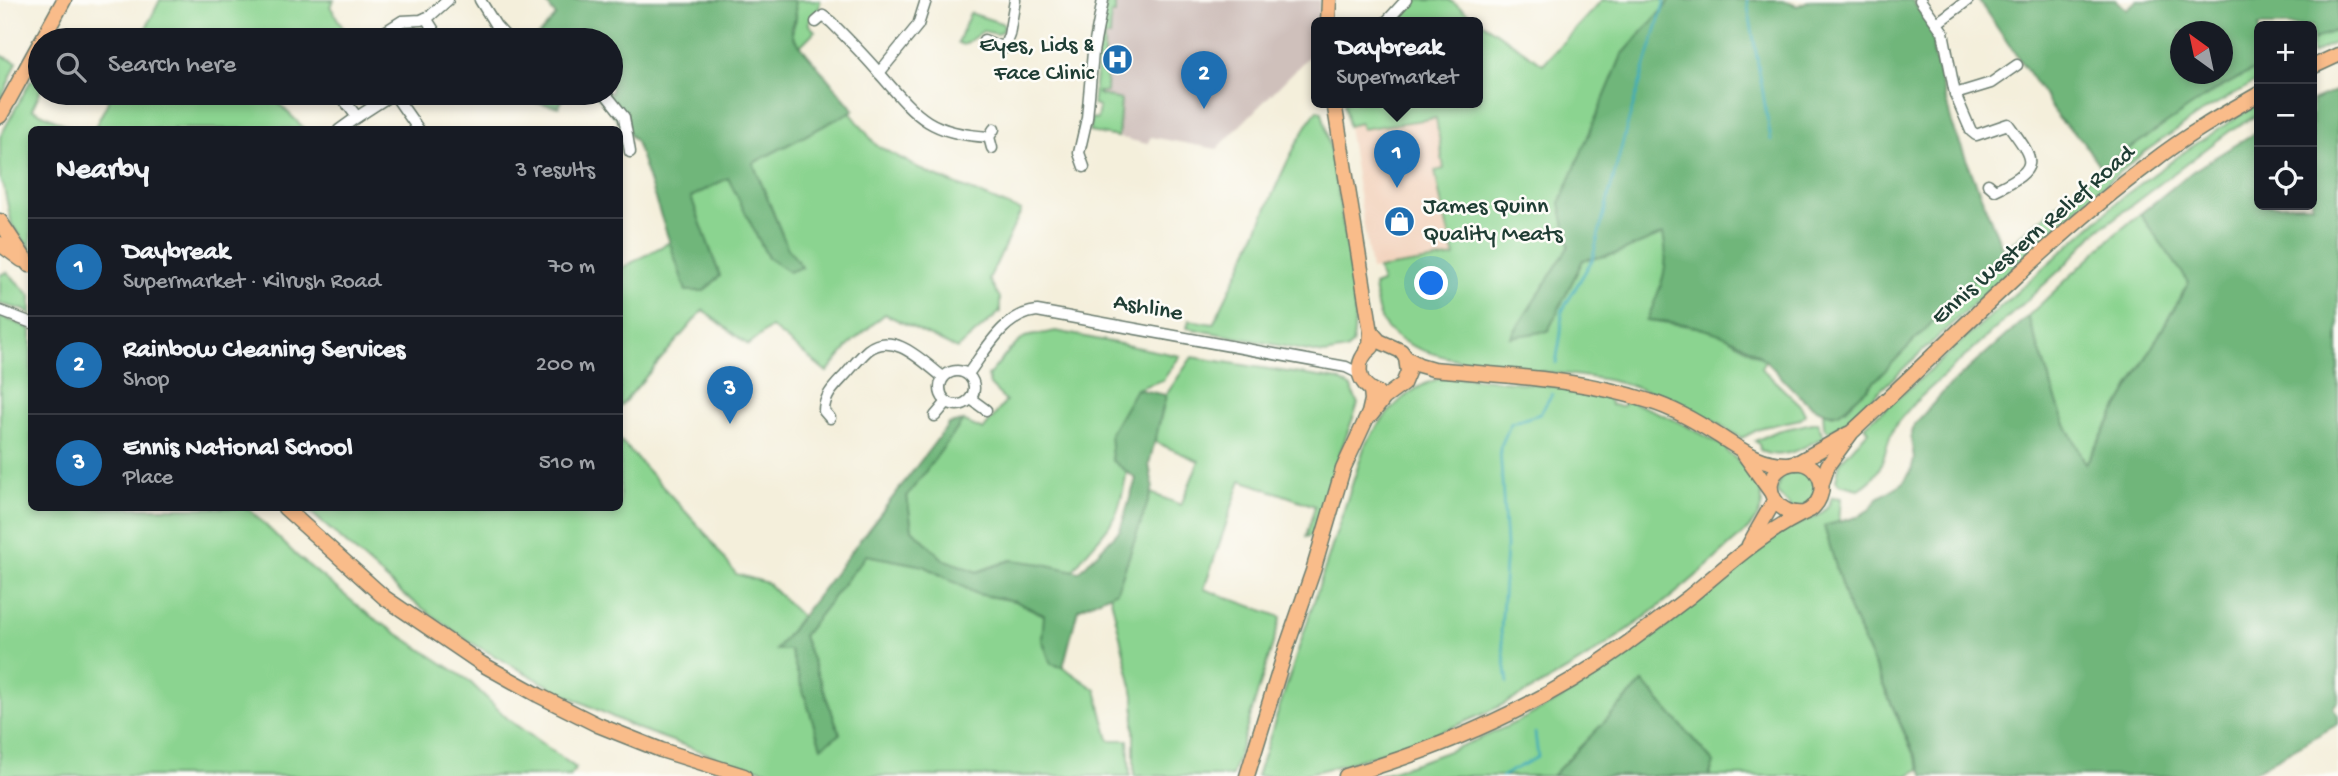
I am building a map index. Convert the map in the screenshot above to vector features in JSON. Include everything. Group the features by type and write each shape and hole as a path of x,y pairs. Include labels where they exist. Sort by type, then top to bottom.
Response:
{"main road":[{"path":"49,28 64,0"},
{"path":"2317,64 2338,54"},
{"path":"0,116 28,65"},
{"name":"Ennis Western Relief Road","path":"1822,483 1828,465 1853,432 2092,209 2153,160 2211,121 2254,97"},
{"path":"1335,108 1371,332 1370,345 1358,360 1360,377 1371,390 1382,394 1398,388 1408,372 1406,358"},
{"path":"0,221 28,263"},
{"path":"0,244 28,265"},
{"path":"1346,776 1424,751 1505,718 1578,677 1625,646 1748,547 1816,506 1820,500 1822,483 1813,469 1792,464 1773,465 1741,450 1684,415 1652,401 1569,382 1433,369 1406,358 1401,351 1379,341 1371,332"},
{"path":"1358,360 1376,345 1388,344"},
{"path":"1363,426 1384,398 1419,372 1433,369"},
{"path":"1247,776 1316,563 1343,469 1372,400 1371,390"},
{"name":"Ennis Western Relief Road","path":"1792,464 1853,432"},
{"path":"1741,450 1787,512 1804,513"},
{"path":"1748,547 1773,496 1775,475 1792,464"},
{"path":"288,511 385,598 482,664 537,695 598,724 661,750 744,776"}],"street":[{"path":"390,28 402,20 426,18 448,0"},
{"path":"480,0 499,28"},
{"path":"879,73 918,25 926,0"},
{"path":"984,40 1004,48 1015,0"},
{"path":"1084,167 1079,153 1087,118 1093,51 1103,0"},
{"path":"1391,17 1406,0"},
{"path":"1920,0 1943,32 1955,94 1971,131 1976,135 1982,134 2008,124 2030,155 2031,161 2027,169 2011,183 1995,190 1988,184"},
{"path":"1937,23 1968,0"},
{"path":"816,22 823,16 831,22 909,108 927,121 947,131 992,138"},
{"path":"426,18 432,28"},
{"path":"1955,94 1991,83 2017,65"},
{"path":"348,105 357,117"},
{"path":"345,126 376,105"},
{"path":"402,105 416,126"},
{"path":"614,105 624,117 630,152"},
{"path":"0,311 28,322"},
{"name":"Ashline","path":"968,374 1008,323 1019,315 1037,311 1358,360"},
{"path":"830,418 824,411 828,395 866,351 883,343 892,343 903,348 943,377"},
{"path":"956,371 968,374 974,387 971,399 959,405 947,402 940,389 943,377 956,371"},
{"path":"971,399 986,410"},
{"path":"935,416 947,402"}],"shaded area":[{"path":"1115,0 1320,0 1319,17 1311,17 1311,54 1217,149 1151,137 1147,144 1118,137 1121,100 1098,95 1104,37 1110,36 1111,14 1115,14"},
{"path":"1436,118 1444,170 1435,171 1455,257 1371,270 1348,126 1361,123 1362,129"}],"green space":[{"path":"160,0 334,0 330,6 343,28 146,28"},
{"path":"544,0 794,0 796,18 791,27 793,37 854,110 753,163 787,247 802,267 789,272 768,258 728,178 691,197 720,276 704,291 686,291 636,142 605,105 623,105 623,28 545,28 556,16"},
{"path":"794,0 820,0 819,11 809,21 815,31 800,46 792,33 796,17"},
{"path":"1107,0 1115,0 1115,14 1111,14 1110,37 1104,37 1104,56 1107,57 1106,92 1098,94 1121,100 1118,137 1089,132 1091,118 1097,119 1099,107 1093,105 1099,41"},
{"path":"1418,0 1449,0 1474,17 1401,17"},
{"path":"1602,0 1671,0 1622,55 1561,203 1569,246 1512,337 1548,329 1583,260 1615,254 1663,234 1668,259 1658,295 1647,320 1696,327 1724,335 1765,360 1761,368 1801,406 1805,414 1801,419 1763,427 1742,438 1688,407 1641,389 1591,377 1460,360 1404,342 1386,327 1379,313 1374,286 1382,283 1378,269 1455,257 1435,171 1444,169 1436,118 1362,129 1360,123 1348,126 1345,108 1483,108 1483,23 1543,64"},
{"path":"1671,0 1783,0 1797,6 1810,0 1912,0 1934,32 1933,50 1952,124 2003,250 1868,388 1839,413 1820,411 1810,404 1767,362 1741,343 1711,331 1679,323 1647,320 1665,268 1663,234 1615,254 1583,260 1548,331 1511,337 1569,246 1560,203 1622,55"},
{"path":"1978,0 2115,0 2127,9 2137,0 2338,0 2338,29 2317,39 2317,21 2254,21 2254,70 2233,81 2233,21 2170,21 2170,84 2227,84 2101,168 2082,140 2058,118"},
{"path":"970,13 1004,24 1002,31 997,34 983,31 964,45 958,43"},
{"path":"2338,29 2338,41 2317,52 2317,39"},
{"path":"0,55 17,62 0,102"},
{"path":"2254,70 2254,83 2207,109 2147,150 2087,199 1848,420 1828,431 1824,426 1823,412 1833,415 1847,408 2003,250 2101,168 2214,91 2233,84 2233,81"},
{"path":"28,86 28,105 34,105 32,109 68,126 28,126 28,246 12,225 0,180 0,137"},
{"path":"2338,90 2338,701 2333,707 2338,716 2338,724 2246,776 1924,776 1847,604 1824,526 1857,517 1870,509 1878,498 1903,483 1911,471 1914,459 1911,437 1914,425 1947,388 2028,316 2061,414 2086,464 2189,282 2140,214 2193,171 2254,133 2254,210 2317,210 2317,99"},
{"path":"106,105 280,105 302,126 96,126"},
{"path":"2254,106 2254,117 2231,130 2096,232 2061,269 1914,403 1895,426 1875,476 1859,489 1839,484 1836,480 1840,462 1868,431 1864,426 2124,196"},
{"path":"1317,110 1322,112 1326,129 1347,249 1355,309 1352,345 1346,350 1324,354 1187,328 1189,320 1213,324 1285,167"},
{"path":"850,112 876,145 928,173 1021,211 989,279 1000,298 1000,312 957,349 885,314 852,342 827,372 771,327 748,345 703,310 623,403 623,267 670,242 686,291 704,291 720,276 691,197 729,177 768,258 801,267 787,247 753,163"},
{"path":"2140,214 2189,282 2085,465 2061,414 2028,316"},
{"path":"7,272 28,293 28,313 0,304 0,275"},
{"path":"0,316 28,328 28,511 251,511 297,556 369,615 468,680 509,720 576,768 570,776 0,776"},
{"path":"1056,331 1180,356 1163,380 1136,389 1112,460 1127,471 1116,514 1073,571 1011,560 977,572 943,559 912,529 907,496 963,421 983,430 1006,401 990,385 988,376 1009,351 1025,337"},
{"path":"1192,357 1339,380 1351,388 1358,404 1313,535 1306,537 1315,506 1241,480 1204,589 1281,617 1232,776 1134,776 1134,695 1110,594 1117,591 1151,493 1181,505 1199,461 1155,442 1166,395"},
{"path":"1449,376 1546,385 1600,394 1607,397 1611,405 1622,406 1627,401 1667,416 1728,449 1727,452 1756,480 1761,495 1761,510 1743,534 1694,578 1624,633 1509,702 1468,721 1380,754 1299,775 1257,776 1365,445 1381,421 1400,401 1422,386"},
{"path":"1136,389 1166,395 1149,464 1153,487 1117,591 1078,609 1063,667 1051,664 1042,639 1044,615 1015,601 977,594 924,566 866,555 803,636 840,734 821,747 790,650 776,650 949,424 963,421 907,496 912,529 943,559 977,572 1011,560 1079,572 1120,530 1136,479 1112,460 1110,434"},
{"path":"1817,422 1824,437 1793,452 1768,454 1760,450 1755,441 1777,431"},
{"path":"623,443 705,533 736,574 767,583 801,616 776,650 790,650 821,746 840,733 803,636 866,555 924,566 977,594 1015,601 1045,615 1042,639 1051,664 1063,667 1096,690 1109,740 1128,740 1130,776 789,776 725,760 636,728 560,692 468,641 404,595 309,511 623,511"},
{"path":"1798,468 1812,477 1817,493 1802,508 1792,509 1777,493 1783,476"},
{"path":"1832,497 1841,498 1839,522 1824,526 1847,604 1920,769 1907,776 1709,776 1714,763 1643,682 1552,776 1377,776 1480,739 1576,690 1623,659 1711,590 1753,554 1754,548 1822,513"},
{"path":"1643,682 1714,763 1709,776 1552,776"}],"waterway":[{"path":"1556,363 1562,311 1592,260 1627,126 1665,0"},
{"path":"1747,0 1771,140"},
{"path":"1508,683 1501,632 1506,546 1500,448 1511,423 1540,414 1552,394"},
{"path":"1502,776 1538,757 1535,733"}],"place":[{"name":"Eyes, Lids & Face Clinic","path":"1117,60"},
{"name":"Rainbow Cleaning Services","path":"1204,109"},
{"name":"Daybreak","path":"1397,188"},
{"name":"James Quinn Quality Meats","path":"1400,221"},
{"name":"Ennis National School","path":"730,424"}]}
